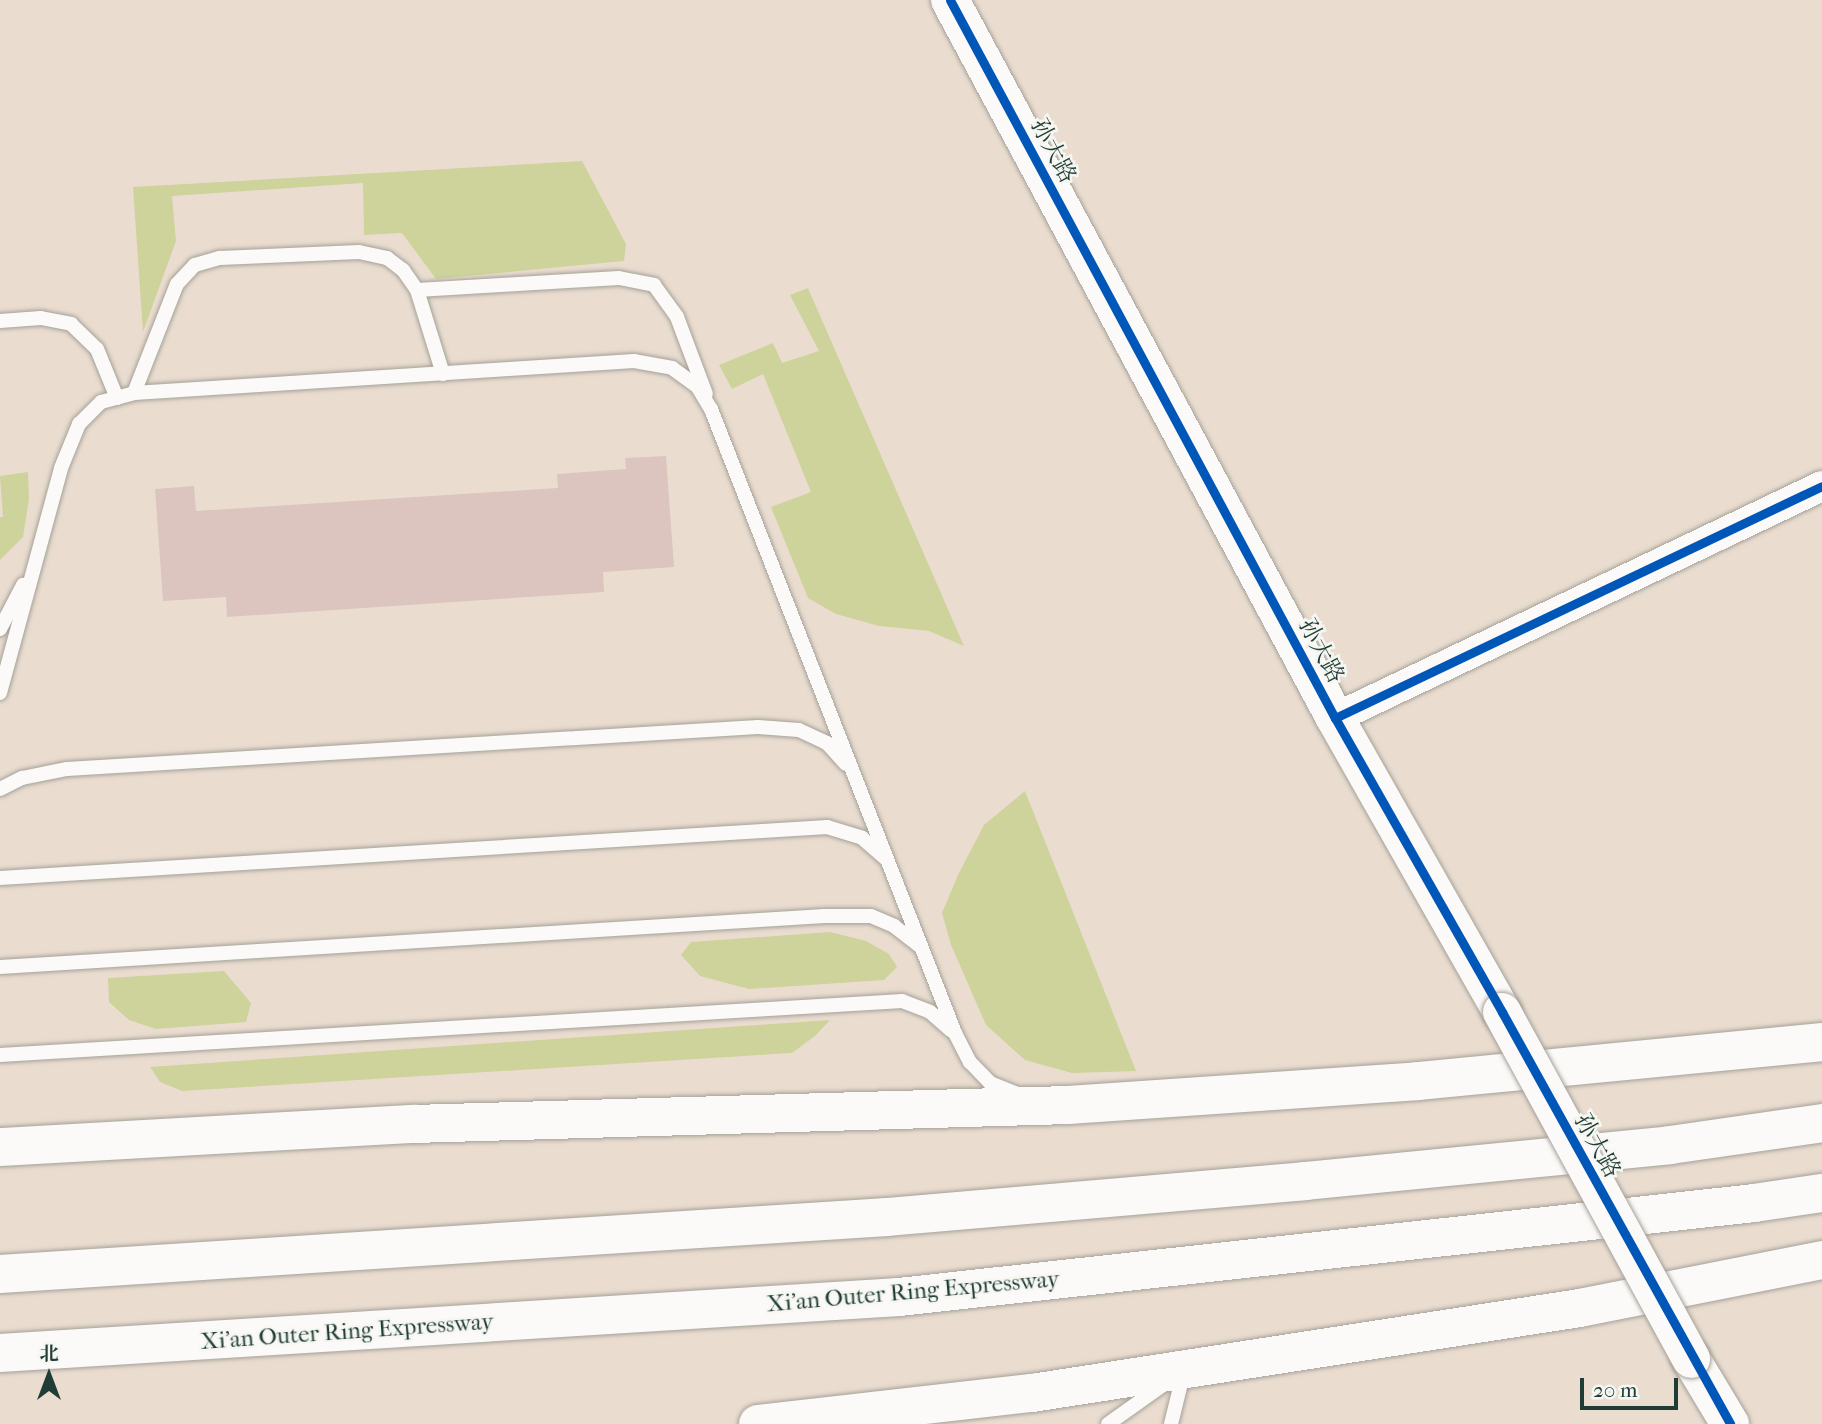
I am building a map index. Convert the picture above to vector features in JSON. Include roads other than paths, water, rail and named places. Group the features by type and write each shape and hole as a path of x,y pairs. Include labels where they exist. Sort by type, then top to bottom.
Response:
{"main road":[{"name":"孙大路","path":"950,0 1335,718 1502,1012 1730,1424"},
{"path":"0,1147 413,1124 1069,1105 1418,1081 1822,1042"},
{"path":"0,1274 887,1217 1305,1181 1643,1148 1822,1123"},
{"name":"Xi'an Outer Ring Expressway","path":"0,1353 899,1297 1686,1211 1822,1193"},
{"path":"758,1424 916,1406 1185,1369 1580,1308 1822,1260"}],"street":[{"path":"1335,718 1822,486"}],"lane":[{"path":"134,393 177,284 195,265 220,258 359,252 387,258 403,270 417,290 443,374"},
{"path":"417,290 619,278 654,285 677,317 955,1033 970,1062 990,1083 1019,1095 1069,1105"},
{"path":"0,321 41,318 71,324 97,349 117,398"},
{"path":"0,693 61,468 79,424 101,402 134,393 634,361 672,368 697,386 711,409"},
{"path":"0,629 36,559"},
{"path":"0,789 22,778 67,769 758,727 799,730 827,743 852,770"},
{"path":"0,878 827,827 862,838 887,860"},
{"path":"0,967 824,916 871,916 894,926 921,947"},
{"path":"0,1055 902,1002 930,1012 955,1033"},
{"path":"1108,1424 1185,1369"},
{"path":"1171,1424 1185,1369"},
{"path":"878,1424 916,1406"}]}
